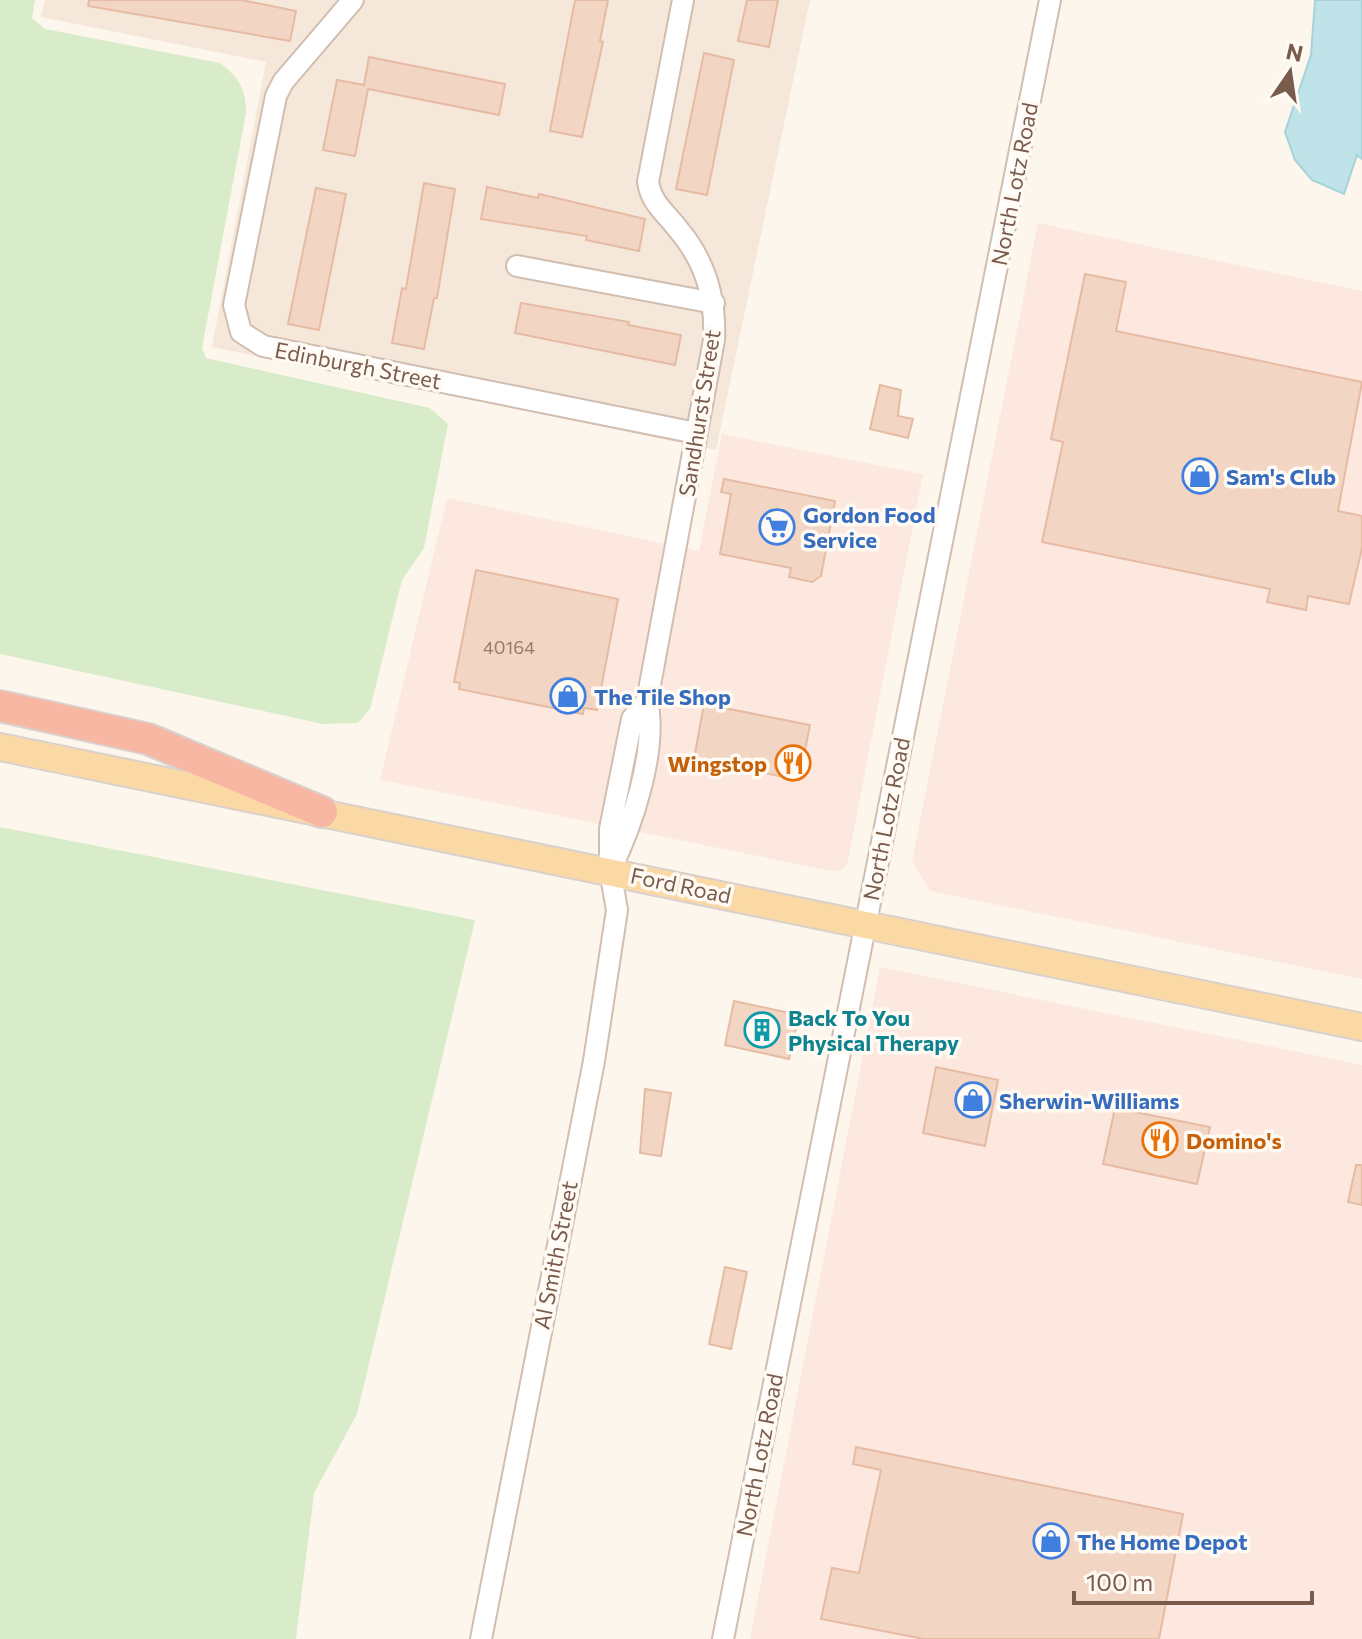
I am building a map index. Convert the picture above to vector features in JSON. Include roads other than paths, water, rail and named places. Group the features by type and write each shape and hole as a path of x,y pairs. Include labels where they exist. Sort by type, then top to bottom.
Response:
{"highway":[{"path":"0,706 148,739 322,812"}],"main road":[{"name":"Ford Road","path":"0,747 1362,1027"}],"street":[{"name":"Sandhurst Street","path":"610,870 610,829 632,719 647,701 714,340 714,303 696,255 654,203 648,182 683,0"},
{"name":"North Lotz Road","path":"723,1639 1050,0"},
{"name":"Edinburgh Street","path":"352,1 283,82 276,96 234,305 235,321 241,332 263,346 696,433"},
{"path":"517,266 714,303"},
{"name":"Al Smith Street","path":"481,1639 594,1061 617,910 610,870"}],"water":[{"path":"1315,0 1362,0 1362,159 1357,155 1344,194 1312,180 1295,160 1285,132 1311,55"}],"place":[{"name":"Sam's Club","path":"1200,476"},
{"name":"Gordon Food Service","path":"777,527"},
{"name":"The Tile Shop","path":"568,696"},
{"name":"Wingstop","path":"793,763"},
{"name":"Back To You Physical Therapy","path":"762,1030"},
{"name":"Sherwin-Williams","path":"973,1100"},
{"name":"Domino's","path":"1160,1140"},
{"name":"The Home Depot","path":"1051,1541"}]}
